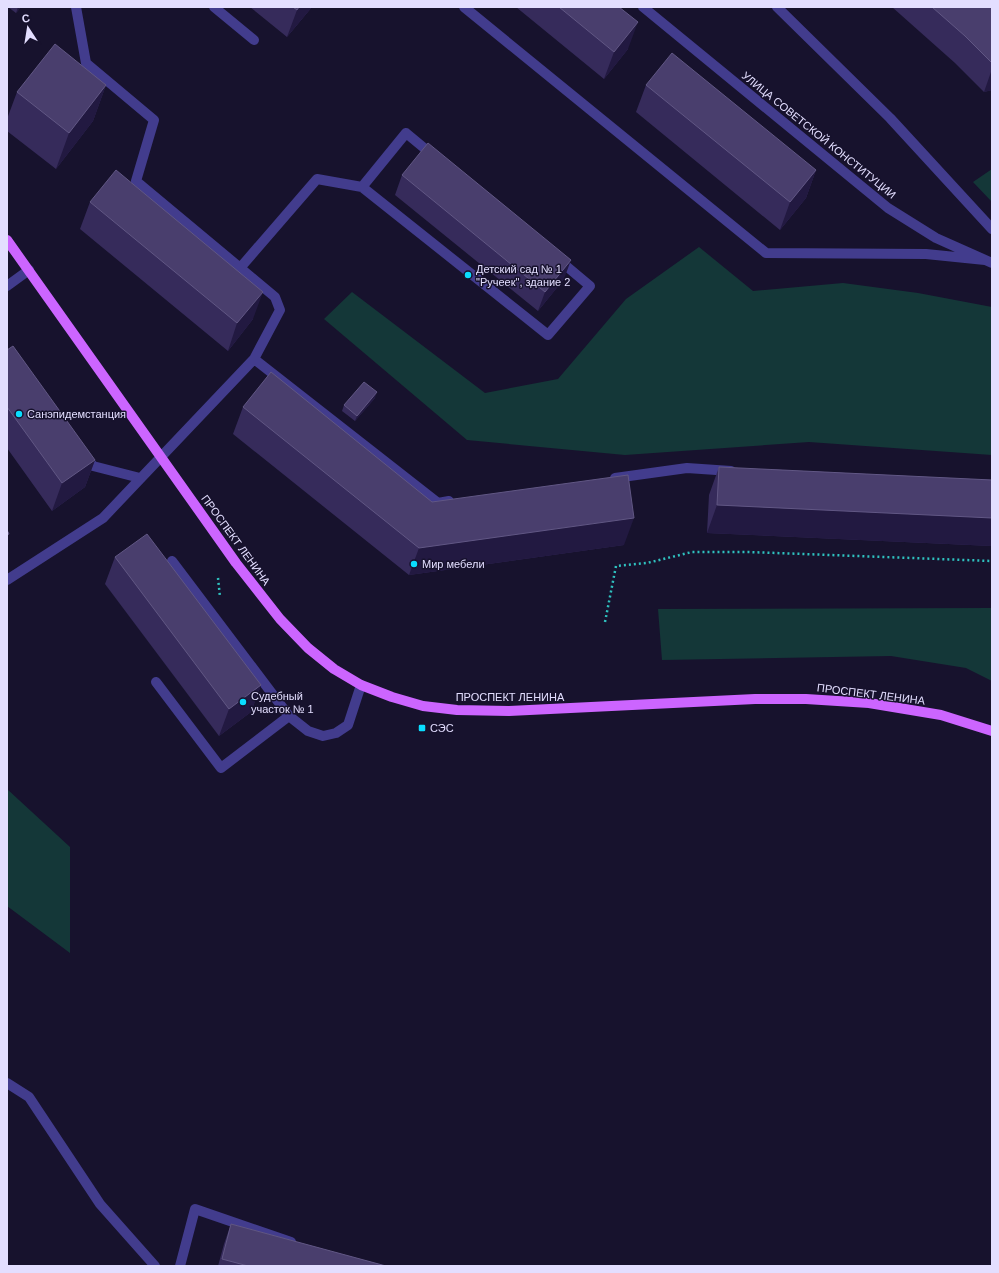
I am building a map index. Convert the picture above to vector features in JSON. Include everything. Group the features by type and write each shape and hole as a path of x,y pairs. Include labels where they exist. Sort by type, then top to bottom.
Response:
{"main road":[{"name":"ПРОСПЕКТ ЛЕНИНА","path":"7,240 236,563 280,619 308,648 334,669 361,685 392,697 423,706 457,710 509,711 641,706 755,699 806,699 869,703 941,715 992,731"}],"street":[{"path":"7,580 103,518 254,359 280,310 275,297 136,181 154,120 86,62 76,7"},
{"path":"214,7 254,40"},
{"path":"464,7 766,254 926,254 988,262"},
{"name":"УЛИЦА СОВЕТСКОЙ КОНСТИТУЦИИ","path":"643,7 888,208 936,238 988,262"},
{"path":"776,7 890,118 992,229"},
{"path":"362,187 406,133 443,164"},
{"path":"240,268 317,179 362,187 548,335 590,286 553,255"},
{"path":"7,286 29,270"},
{"path":"254,359 438,502 461,499"},
{"path":"79,447 93,466 140,478"},
{"path":"601,480 687,468 742,472"},
{"path":"172,561 289,716 308,731 323,736 336,733 348,725 361,685"},
{"path":"156,682 221,768 289,716"},
{"path":"7,1083 28,1097 100,1204 155,1266"},
{"path":"180,1266 195,1209 298,1244"}],"path":[{"path":"605,622 616,566 647,563 692,552 749,552 992,561"}],"green space":[{"path":"992,169 992,202 973,182"},
{"path":"699,247 753,291 843,283 918,293 992,307 992,455 809,442 625,455 467,440 324,319 352,292 485,393 558,379 626,299"},
{"path":"992,608 992,681 966,668 891,656 662,660 658,609"},
{"path":"7,789 70,847 70,953 7,906"}],"building":[{"path":"559,7 619,7 638,22 614,52"},
{"path":"932,7 992,7 992,63 965,36"},
{"path":"55,44 106,85 69,133 17,92"},
{"path":"672,53 816,170 790,202 646,85"},
{"path":"428,143 571,260 545,292 402,175"},
{"path":"116,170 263,292 237,323 90,202"},
{"path":"13,346 95,460 62,483 7,407 7,350"},
{"path":"271,372 432,502 628,475 634,518 419,548 243,407"},
{"path":"364,382 377,392 357,416 344,405"},
{"path":"719,467 992,480 992,518 717,505"},
{"path":"147,534 261,685 229,709 115,557"},
{"path":"231,1224 386,1266 248,1266 222,1259"}],"place":[{"name":"Детский сад № 1 \"Ручеек\", здание 2","path":"468,275"},
{"name":"Санэпидемстанция","path":"19,414"},
{"name":"Мир мебели","path":"414,564"},
{"name":"Судебный участок № 1","path":"243,702"},
{"name":"СЭС","path":"422,728"}]}
